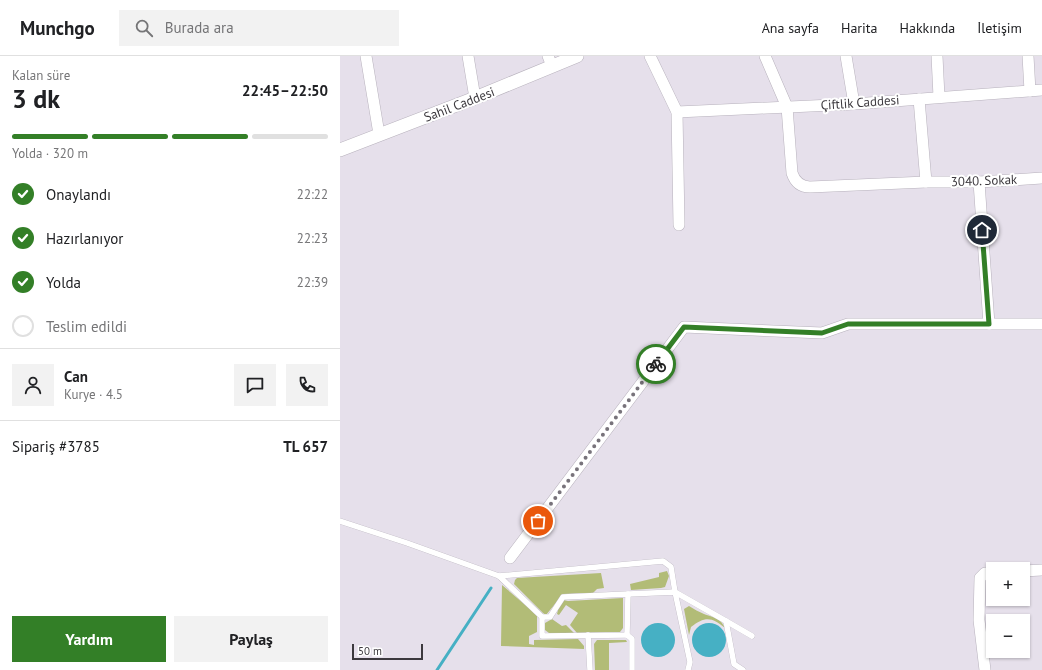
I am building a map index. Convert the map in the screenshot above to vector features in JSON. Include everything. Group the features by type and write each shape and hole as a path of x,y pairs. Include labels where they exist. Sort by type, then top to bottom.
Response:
{"street":[{"path":"366,56 379,134"},
{"path":"468,56 475,98"},
{"name":"Sahil Caddesi","path":"340,150 475,98 550,61 578,56"},
{"path":"650,56 677,112 679,225"},
{"name":"3040. Sokak","path":"765,56 787,107 792,173 799,184 810,187 926,182 979,182 1042,178"},
{"path":"846,56 854,104"},
{"path":"937,56 939,97"},
{"path":"1028,56 1030,91"},
{"name":"Çiftlik Caddesi","path":"677,112 854,104 1042,90"},
{"path":"919,98 926,182"},
{"path":"979,182 989,324"},
{"path":"510,558 684,327 822,333 848,324 1042,324"},
{"path":"1030,571 1042,570"},
{"path":"985,670 979,620 980,578 986,573"}],"lane":[{"path":"340,521 499,576 542,617 550,617 563,597 675,592 752,636"},
{"path":"499,576 663,562 671,567 690,662 688,670"},
{"path":"627,635 628,594"},
{"path":"542,617 542,636 627,635 632,638 632,670"},
{"path":"726,621 734,664 743,670"},
{"path":"588,635 590,670"}],"green space":[{"path":"667,571 669,576 665,587 631,590 630,584 659,577 659,573"},
{"path":"601,573 604,588 597,589 593,593 563,594 546,615 514,584 517,578"},
{"path":"502,585 537,615 537,632 529,636 529,644 534,645 534,640 578,639 584,646 584,649 501,646"},
{"path":"623,598 623,628 620,632 577,633 570,625 578,613 566,605 559,615 557,614 558,610 556,610 563,600"},
{"path":"689,606 719,620 725,628 708,619 700,621 691,627 689,635 684,609"},
{"path":"552,619 562,626 566,625 574,633 549,633 545,630 545,623"},
{"path":"597,640 626,640 627,642 609,643 609,670 595,670 594,644"}],"water":[{"path":"655,623 661,623 665,624 672,630 675,640 674,647 668,654 661,657 655,657 651,656 644,650 641,643 641,637 642,633 648,626"},
{"path":"706,623 712,623 716,624 723,630 726,640 725,647 719,654 712,657 706,657 702,656 695,650 692,643 692,637 693,633 699,626"}],"waterway":[{"path":"437,670 491,588"}],"way so far":[{"path":"538,521 656,364"}],"route":[{"path":"656,364 684,327 822,333 848,324 989,324 982,230"}]}
